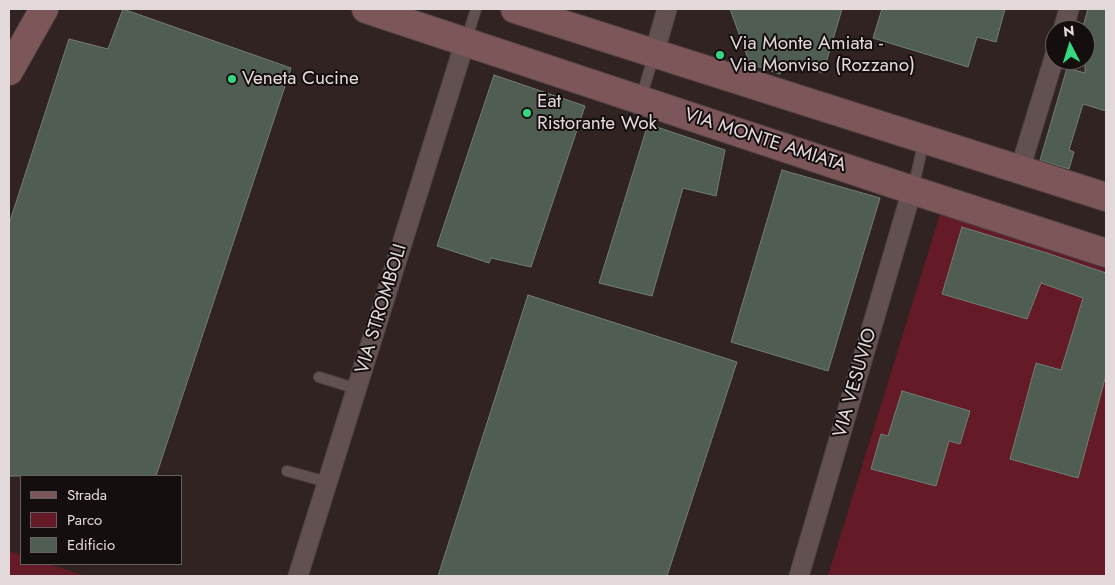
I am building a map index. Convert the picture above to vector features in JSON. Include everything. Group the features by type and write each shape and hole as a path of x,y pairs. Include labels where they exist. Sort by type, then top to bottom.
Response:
{"main road":[{"path":"9,71 44,9"},
{"name":"VIA MONTE AMIATA","path":"366,9 1106,253"},
{"path":"515,9 1106,197"}],"street":[{"path":"654,54 667,9"},
{"name":"VIA STROMBOLI","path":"298,576 466,42"},
{"path":"1020,169 1050,70"},
{"name":"VIA VESUVIO","path":"799,576 912,190"}],"lane":[{"path":"466,42 476,9"},
{"path":"641,99 654,54"},
{"path":"912,190 925,139"},
{"path":"319,378 357,389"},
{"path":"287,471 327,482"}],"green space":[{"path":"941,211 1106,269 1106,576 828,576"},
{"path":"9,551 20,555 20,565 51,565 87,576 9,576"}],"building":[{"path":"123,9 291,68 156,475 9,476 9,224 69,39 108,49"},
{"path":"730,9 842,9 823,73 784,61 780,74 750,64"},
{"path":"882,9 1005,9 996,42 977,37 968,67 873,38"},
{"path":"1088,9 1106,9 1106,111 1083,104 1069,150 1074,152 1069,169 1040,160 1066,70 1085,73 1085,70 1095,70 1095,20 1085,20"},
{"path":"494,75 585,106 531,267 491,258 489,263 437,246"},
{"path":"648,124 725,150 716,196 683,188 652,296 599,283"},
{"path":"782,170 880,198 828,371 731,342"},
{"path":"962,227 1106,273 1106,375 1078,478 1010,459 1036,363 1061,370 1083,298 1041,283 1027,319 942,294"},
{"path":"528,295 737,362 667,576 438,576"},
{"path":"902,391 970,411 960,444 949,441 936,486 871,469 881,434 888,436"}],"place":[{"name":"Via Monte Amiata - Via Monviso (Rozzano)","path":"720,55"},
{"name":"Veneta Cucine","path":"232,79"},
{"name":"Eat Ristorante Wok","path":"527,113"}]}
